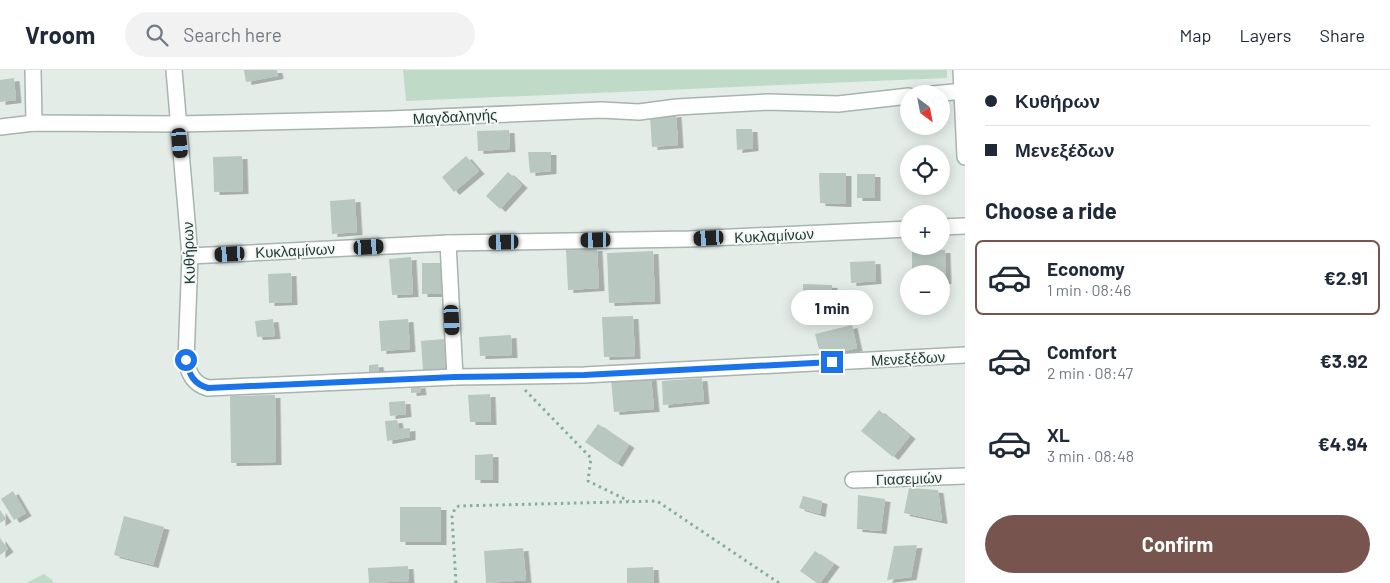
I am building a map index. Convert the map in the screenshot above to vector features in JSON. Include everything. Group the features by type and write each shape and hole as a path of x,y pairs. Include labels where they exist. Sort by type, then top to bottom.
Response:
{"street":[{"path":"33,70 34,123"},
{"name":"Κυθήρων","path":"174,70 190,256 186,360 193,380"},
{"path":"961,70 965,157"},
{"path":"950,92 963,90"},
{"name":"Μαγδαληνής","path":"0,127 34,123 178,124 390,119 601,110 638,112 677,107 768,102 838,104 900,97"},
{"path":"950,227 965,226"},
{"name":"Κυκλαμίνων","path":"190,256 448,243 689,239 900,229"},
{"path":"448,243 455,377"},
{"name":"Μενεξέδων","path":"193,380 208,388 455,377 584,375 965,355"},
{"name":"Γιασεμιών","path":"853,480 965,476"}],"path":[{"path":"512,376 592,458 588,481 629,502"},
{"path":"456,583 452,517 455,508 459,506 657,501 779,583"}],"green space":[{"path":"403,70 947,70 947,78 406,101"},
{"path":"44,574 54,583 26,583"}],"building":[{"path":"244,70 277,70 278,76 246,82"},
{"path":"14,78 16,100 0,102 0,80"},
{"path":"676,114 678,145 652,147 650,116"},
{"path":"736,129 752,129 753,148 737,150"},
{"path":"509,130 510,149 478,151 477,131"},
{"path":"528,152 551,152 551,171 530,173"},
{"path":"242,156 243,191 214,192 213,157"},
{"path":"466,156 479,171 454,192 442,177"},
{"path":"508,172 522,185 500,209 486,196"},
{"path":"819,173 846,173 846,204 820,203"},
{"path":"857,174 875,174 875,198 857,198"},
{"path":"355,199 357,232 332,234 330,201"},
{"path":"597,248 599,288 568,290 566,250"},
{"path":"653,251 655,301 609,303 607,253"},
{"path":"912,255 945,255 945,265 912,265"},
{"path":"411,257 413,294 392,295 389,259"},
{"path":"875,261 876,281 851,283 850,262"},
{"path":"422,263 442,263 442,294 422,294"},
{"path":"291,273 292,302 269,303 268,274"},
{"path":"803,284 832,285 832,303 852,304 852,321 803,322"},
{"path":"633,316 635,356 604,357 602,317"},
{"path":"273,319 275,336 257,337 255,321"},
{"path":"408,319 410,349 381,351 379,321"},
{"path":"852,325 857,348 821,357 815,334"},
{"path":"511,335 512,355 480,356 479,337"},
{"path":"444,339 447,368 423,371 421,341"},
{"path":"378,364 379,372 369,372 369,365"},
{"path":"651,377 654,409 614,412 611,380"},
{"path":"702,378 704,401 663,405 662,381"},
{"path":"420,385 421,392 411,393 411,386"},
{"path":"490,394 491,422 470,422 468,395"},
{"path":"275,395 276,462 231,463 230,396"},
{"path":"405,401 406,414 390,416 389,402"},
{"path":"879,410 910,436 893,457 861,431"},
{"path":"397,420 399,429 410,428 410,437 387,441 385,421"},
{"path":"598,424 629,445 617,464 585,442"},
{"path":"493,454 493,480 475,480 475,455"},
{"path":"909,488 938,490 942,521 904,513"},
{"path":"13,491 26,513 14,520 1,499"},
{"path":"858,495 885,499 881,531 857,529"},
{"path":"803,496 822,501 820,514 799,508"},
{"path":"400,507 441,507 441,542 400,542"},
{"path":"0,510 6,519 0,523"},
{"path":"124,516 164,527 153,565 114,555"},
{"path":"0,538 8,549 0,555"},
{"path":"917,545 911,577 887,580 894,546"},
{"path":"523,548 526,580 486,583 484,551"},
{"path":"815,551 834,564 820,583 817,583 800,571"},
{"path":"408,566 409,581 369,583 368,568"},
{"path":"653,567 654,583 627,583 627,568"}],"route":[{"path":"186,360 193,380 208,388 455,377 584,375 832,362"}]}
